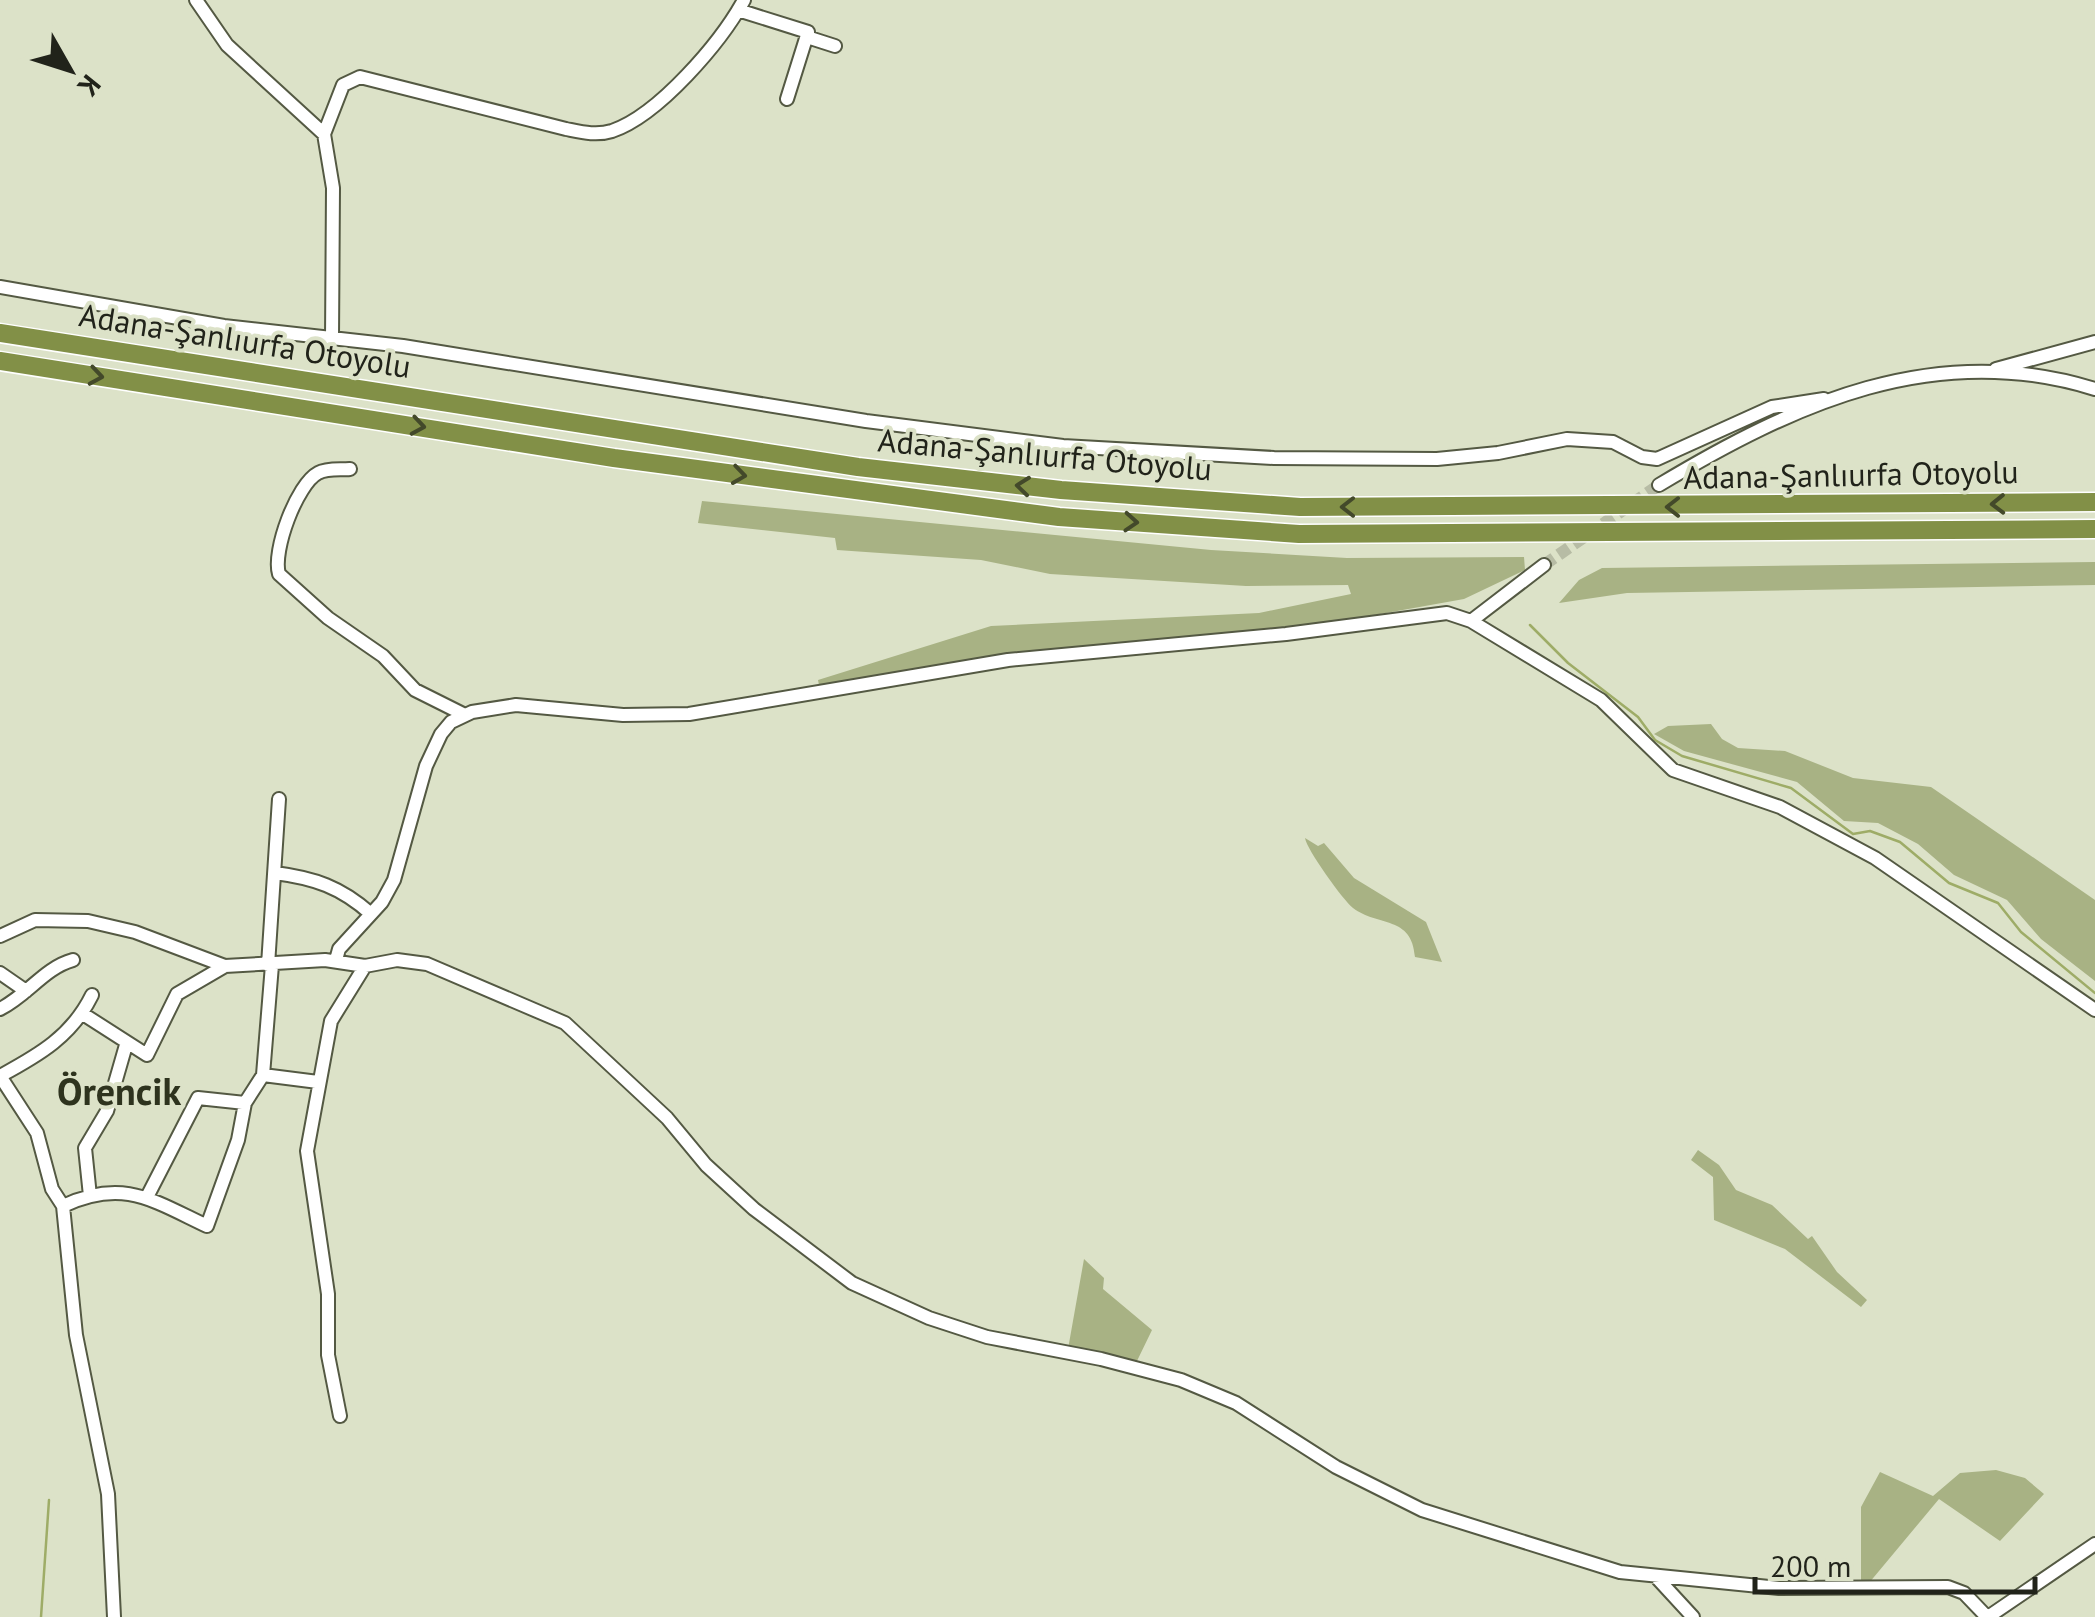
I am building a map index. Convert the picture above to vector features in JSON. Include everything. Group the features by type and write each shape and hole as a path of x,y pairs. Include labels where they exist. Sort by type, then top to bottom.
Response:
{"highway":[{"name":"Adana-Şanlıurfa Otoyolu","path":"0,334 840,464 1061,490 1300,507 2095,502"},
{"name":"Adana-Şanlıurfa Otoyolu","path":"0,361 614,458 1077,519 1318,534 2095,529"}],"street":[{"path":"196,0 227,46 324,134"},
{"path":"332,339 333,188 324,134 341,89 356,77 566,129 607,132 679,83 741,5 808,32 787,99"},
{"path":"806,37 836,46"},
{"path":"0,287 175,319 403,346 883,423 1180,454 1437,459 1498,454 1567,439 1613,442 1642,458 1656,459 1781,404 1824,399 1947,372 1994,369 2095,342"},
{"path":"1994,369 2095,389"},
{"path":"1659,485 1747,432 1824,399"},
{"path":"350,469 323,471 308,483 279,539 279,574 328,618 383,656 415,690 465,714"},
{"path":"1471,620 1544,564"},
{"path":"336,960 340,949 371,914 404,854 426,766 441,734 465,714 516,705 624,715 688,714 1008,660 1286,634 1447,613 1471,620 1602,700 1674,770 1780,807 1867,853 2095,1010"},
{"path":"63,1206 124,1190 207,1226 238,1140 244,1103 263,1075 278,799"},
{"path":"275,873 315,878 352,896 371,914"},
{"path":"0,936 27,922 88,921 136,932 225,966 336,960 365,966 419,962 565,1023 667,1118 738,1196 816,1258 873,1294 976,1334 1181,1380 1236,1403 1336,1468 1422,1510 1606,1568 1658,1579 1779,1588 1948,1586 1964,1593 1988,1617 2095,1544"},
{"path":"0,1009 38,986 52,966 72,960"},
{"path":"83,1014 147,1055 178,994 225,966"},
{"path":"340,1416 328,1356 326,1274 307,1168 318,1082 335,1011 365,966"},
{"path":"0,973 26,991"},
{"path":"92,994 83,1014 55,1044 0,1076 37,1133 52,1189 63,1206 76,1335 108,1494 114,1617"},
{"path":"90,1196 84,1148 107,1110 126,1045"},
{"path":"263,1075 318,1082"},
{"path":"147,1197 198,1098 244,1103"},
{"path":"1658,1579 1693,1617"}],"green space":[{"path":"702,501 1211,550 1347,558 1524,557 1525,570 1464,599 1319,625 819,685 818,680 991,626 1259,613 1351,594 1348,585 1246,586 1050,574 981,560 837,550 835,538 698,523"},
{"path":"2095,562 2095,585 1627,593 1559,603 1579,580 1602,568"},
{"path":"1711,724 1722,739 1738,748 1785,751 1853,778 1931,787 2095,900 2095,981 2041,939 2007,900 1954,875 1918,844 1878,823 1844,821 1797,782 1684,751 1654,734 1668,726"},
{"path":"1305,838 1318,846 1324,843 1354,878 1426,922 1442,962 1415,957 1408,934 1401,928 1353,908 1326,874"},
{"path":"1698,1150 1719,1165 1736,1190 1772,1205 1808,1239 1812,1236 1837,1272 1867,1300 1861,1307 1785,1249 1714,1220 1713,1177 1691,1160"},
{"path":"1084,1259 1104,1278 1103,1289 1152,1330 1136,1363 1068,1349"},
{"path":"1996,1470 2025,1478 2044,1494 2000,1541 1939,1499 1869,1583 1861,1584 1861,1507 1880,1472 1933,1496 1960,1473"}],"waterway":[{"path":"1530,625 1568,663 1638,717 1655,740 1682,756 1791,788 1853,834 1870,831 1900,842 1949,883 1998,903 2021,932 2095,993"},
{"path":"41,1617 49,1500"}],"tunnel":[{"path":"1544,565 1659,485"}],"district":[{"name":"Örencik","path":"119,1092"}]}
